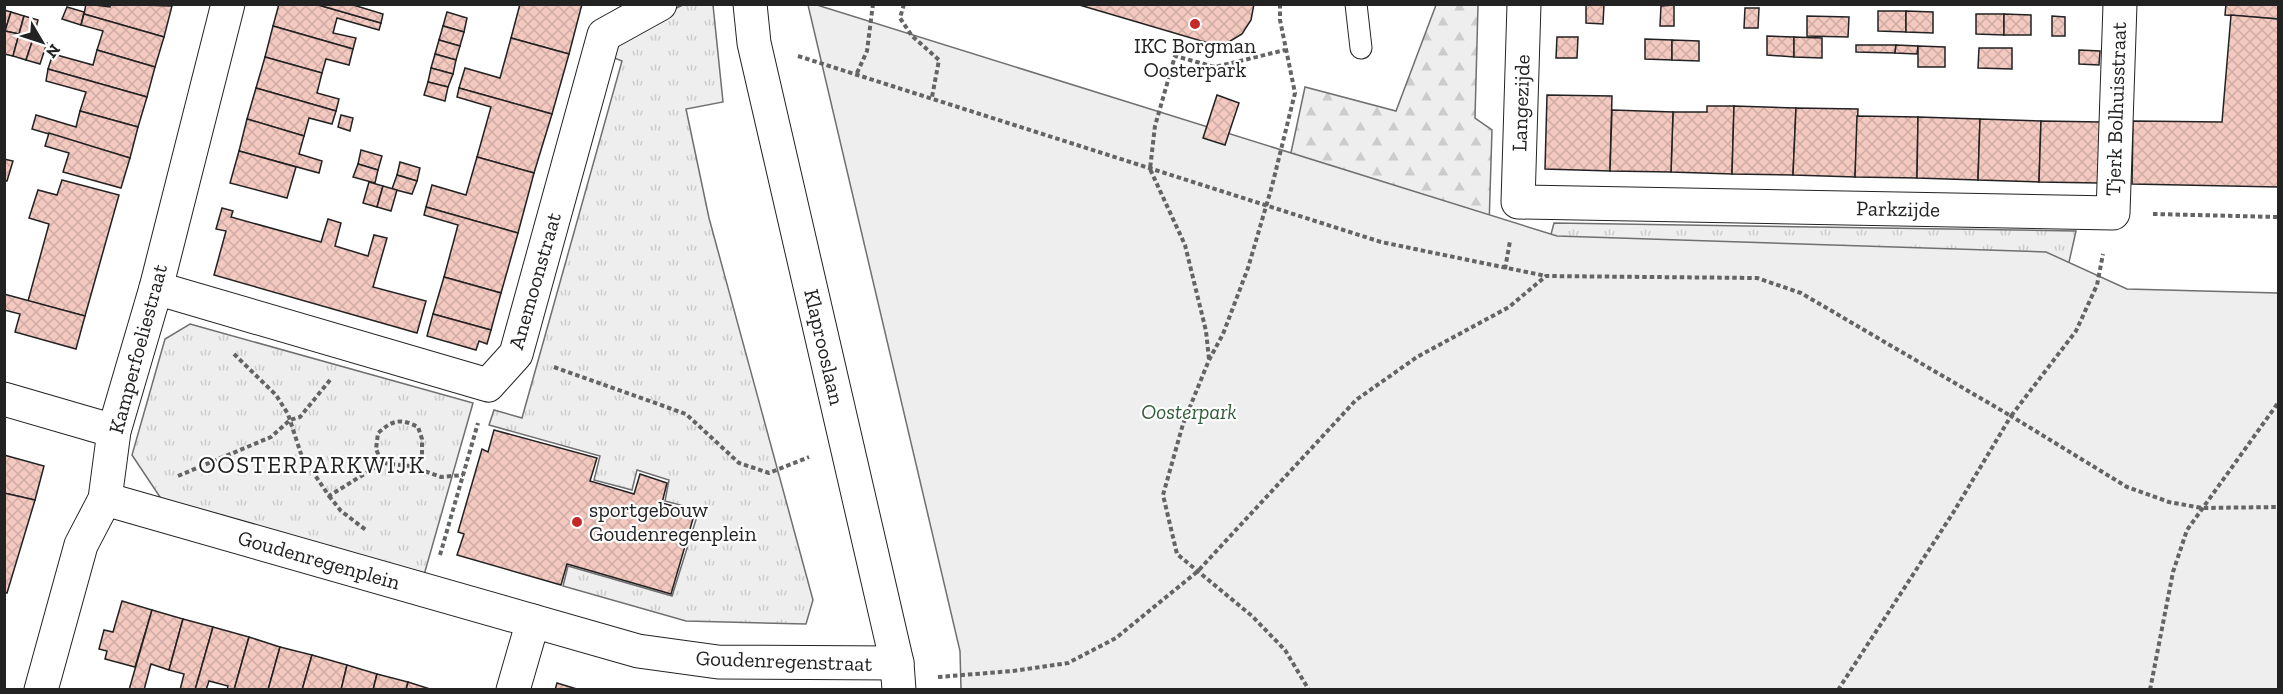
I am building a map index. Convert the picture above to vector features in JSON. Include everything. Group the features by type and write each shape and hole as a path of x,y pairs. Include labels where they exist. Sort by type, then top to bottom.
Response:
{"street":[{"name":"Kamperfoeliestraat","path":"41,690 81,545 105,499 114,431 156,288 228,4"},
{"name":"Anemoonstraat","path":"488,385 516,354 604,35 660,4"},
{"name":"Klaprooslaan","path":"750,4 754,43 898,677"},
{"name":"Langezijde","path":"1518,202 1524,4"},
{"name":"Tjerk Bolhuisstraat","path":"2113,213 2120,4"},
{"name":"Parkzijde","path":"1518,202 2113,213"},
{"path":"156,288 488,385"},
{"path":"4,399 114,431"},
{"name":"Goudenregenplein","path":"105,499 532,621"},
{"path":"513,690 532,621"},
{"name":"Goudenregenstraat","path":"532,621 638,651 718,662 898,677"}],"lane":[{"path":"1356,4 1361,48"}],"path":[{"path":"857,73 867,51 873,4"},
{"path":"904,4 900,18 912,36 939,60 932,97"},
{"path":"1280,4 1285,50 1295,93 1267,205 1232,312 1209,360 1183,424 1163,495 1177,554 1252,616 1285,650 1309,690"},
{"path":"754,43 857,73 1381,242 1546,276 1757,278 1801,293 2127,487 2169,502 2202,508 2278,507"},
{"path":"1209,360 1206,331 1185,245 1150,169 1155,126 1175,56 1215,67 1285,50"},
{"path":"1838,690 1953,513 2011,416 2076,331 2097,285 2113,213 2278,217"},
{"path":"898,677 1013,671 1068,663 1116,638 1198,572 1356,400 1417,357 1509,307 1546,276"},
{"path":"239,312 232,352 276,395 290,420 302,454 329,496 382,463 410,466 441,477 463,475"},
{"path":"139,508 149,486 202,468 271,437 290,420 300,417 357,347"},
{"path":"516,354 686,414 739,464 769,473 846,442"},
{"path":"430,591 488,385"},
{"path":"2150,690 2173,572 2187,530 2278,403"},
{"path":"382,463 376,449 378,433 391,422 403,419 418,427 422,439 422,455 410,466"}],"green space":[{"path":"683,5 713,5 723,102 686,109 709,218 813,600 806,624 686,621 563,586 568,566 672,596 699,510 665,501 669,480 637,470 632,490 594,480 600,456 489,425 494,410 522,418 622,61 609,56 633,31"},
{"name":"Oosterpark","path":"808,5 817,5 1557,236 2046,252 2127,289 2278,293 2278,689 961,689 960,651"},
{"path":"1436,5 1478,5 1475,118 1492,130 1489,226 1286,176 1305,87 1396,111"},
{"path":"1554,223 2076,231 2065,280 1545,257"},
{"path":"190,324 473,403 424,575 164,503 132,455 165,339"}],"building":[{"path":"86,4 110,7 111,4 172,6 164,37 84,14"},
{"path":"279,4 315,4 381,23 379,30 337,18 333,33 356,38 353,49 273,26"},
{"path":"315,4 350,4 383,14 381,23"},
{"path":"520,4 582,4 569,54 511,38"},
{"name":"IKC Borgman Oosterpark","path":"1076,4 1254,4 1251,20 1242,34 1227,43 1215,45"},
{"path":"1586,4 1604,4 1603,24 1586,23"},
{"path":"2226,4 2278,4 2278,19 2225,15"},
{"path":"1674,5 1674,26 1660,26 1661,6"},
{"path":"67,7 84,12 81,25 62,19"},
{"path":"1745,8 1759,8 1758,28 1744,28"},
{"path":"4,10 11,12 5,31 4,31"},
{"path":"1878,11 1906,11 1906,32 1878,31"},
{"path":"1906,11 1933,12 1933,33 1906,32"},
{"path":"11,12 24,16 19,34 5,31"},
{"path":"447,12 467,18 464,32 443,26"},
{"path":"84,14 164,37 155,67 97,50 103,31 81,25"},
{"path":"1976,14 2004,14 2004,35 1976,34"},
{"path":"2004,14 2031,15 2031,35 2004,35"},
{"path":"2231,15 2278,19 2278,187 2132,184 2133,121 2222,122"},
{"path":"24,16 38,20 33,39 19,34"},
{"path":"1807,16 1849,17 1848,37 1807,36"},
{"path":"2052,16 2065,17 2065,36 2052,36"},
{"path":"273,26 353,49 349,65 326,59 322,73 265,57"},
{"path":"443,26 464,32 460,46 439,40"},
{"path":"5,31 19,34 13,56 4,54"},
{"path":"19,34 33,39 26,60 13,56"},
{"path":"1767,36 1794,37 1794,57 1767,55"},
{"path":"1557,37 1578,37 1577,58 1556,58"},
{"path":"1794,37 1822,38 1822,58 1794,57"},
{"path":"511,38 569,54 552,114 459,88 465,68 500,78"},
{"path":"33,39 47,43 40,64 26,60"},
{"path":"1645,39 1672,40 1672,60 1645,59"},
{"path":"439,40 460,46 456,60 435,54"},
{"path":"1672,40 1699,41 1699,61 1672,60"},
{"path":"1856,45 1896,45 1895,53 1856,52"},
{"path":"1896,45 1918,46 1917,54 1895,53"},
{"path":"1918,46 1945,47 1945,67 1918,67"},
{"path":"1979,48 2012,48 2012,69 1978,68"},
{"path":"97,50 155,67 147,97 48,69 53,54 93,65"},
{"path":"2079,50 2100,51 2099,65 2079,64"},
{"path":"435,54 456,60 453,74 431,68"},
{"path":"265,57 322,73 317,93 339,99 336,111 256,88"},
{"path":"431,68 453,74 448,87 428,82"},
{"path":"48,69 147,97 138,127 80,111 86,92 46,81"},
{"path":"428,82 448,87 445,101 424,95"},
{"path":"256,88 336,111 332,124 309,118 304,136 247,119"},
{"path":"459,88 552,114 534,173 477,157 491,107 457,97"},
{"path":"1217,95 1239,103 1225,145 1203,138"},
{"path":"1547,95 1612,96 1610,171 1545,169"},
{"path":"1707,106 1734,106 1732,174 1671,172 1673,112 1707,112"},
{"path":"1734,106 1796,108 1793,175 1732,174"},
{"path":"1796,108 1858,109 1855,177 1793,175"},
{"path":"1612,110 1673,112 1671,172 1610,171"},
{"path":"80,111 138,127 130,158 32,129 36,115 76,127"},
{"path":"341,115 353,118 350,131 338,127"},
{"path":"1857,116 1918,117 1917,178 1855,177"},
{"path":"1918,117 1980,119 1978,180 1917,178"},
{"path":"247,119 304,136 299,154 322,161 319,173 239,151"},
{"path":"1980,119 2041,121 2039,182 1978,180"},
{"path":"2041,121 2101,122 2099,183 2039,182"},
{"path":"49,133 130,158 121,188 63,172 69,153 45,146"},
{"path":"361,150 382,156 378,170 358,164"},
{"path":"239,151 296,167 287,198 230,183"},
{"path":"477,157 534,173 518,233 426,207 432,185 466,195"},
{"path":"4,159 13,161 7,181 4,181"},
{"path":"400,162 420,168 417,181 397,175"},
{"path":"358,164 378,170 375,183 353,177"},
{"path":"397,175 417,181 412,194 392,189"},
{"path":"62,180 119,195 85,316 28,301 49,224 29,218 38,190 57,195"},
{"path":"369,182 383,186 377,207 363,203"},
{"path":"383,186 397,190 391,211 377,207"},
{"path":"426,207 518,233 501,293 444,277 458,225 424,215"},
{"path":"222,208 233,211 231,217 321,242 328,219 341,223 335,246 368,256 374,235 387,238 373,287 426,301 417,333 214,275 226,231 216,229"},
{"path":"444,277 501,293 491,330 433,314"},
{"path":"4,294 85,316 76,349 15,332 20,314 4,310"},
{"path":"433,314 491,330 487,344 479,341 476,350 427,336"},
{"name":"sportgebouw Goudenregenplein","path":"494,430 597,458 590,481 634,494 640,474 667,483 662,503 695,512 671,594 567,564 561,585 457,555 464,534 458,532 482,449 488,452"},
{"path":"4,455 44,466 35,500 4,493"},
{"path":"4,493 35,500 7,593 4,592"},
{"path":"122,601 152,610 135,667 105,659 107,651 99,649 104,630 113,632"},
{"path":"152,610 183,619 169,670 151,664 144,690 129,690"},
{"path":"183,619 213,627 195,690 180,690 184,674 169,670"},
{"path":"213,627 249,637 234,690 227,690 228,686 209,681 206,690 195,690"},
{"path":"249,637 280,647 268,690 234,690"},
{"path":"280,647 312,655 302,690 268,690"},
{"path":"312,655 347,665 341,690 302,690"},
{"path":"347,665 377,674 373,690 341,690"},
{"path":"377,674 408,682 406,690 373,690"},
{"path":"408,682 433,690 406,690"},
{"path":"557,683 580,690 555,690"}],"place":[{"name":"IKC Borgman Oosterpark","path":"1195,24"},
{"name":"sportgebouw Goudenregenplein","path":"577,522"}],"district":[{"name":"OOSTERPARKWIJK","path":"312,465"}]}
